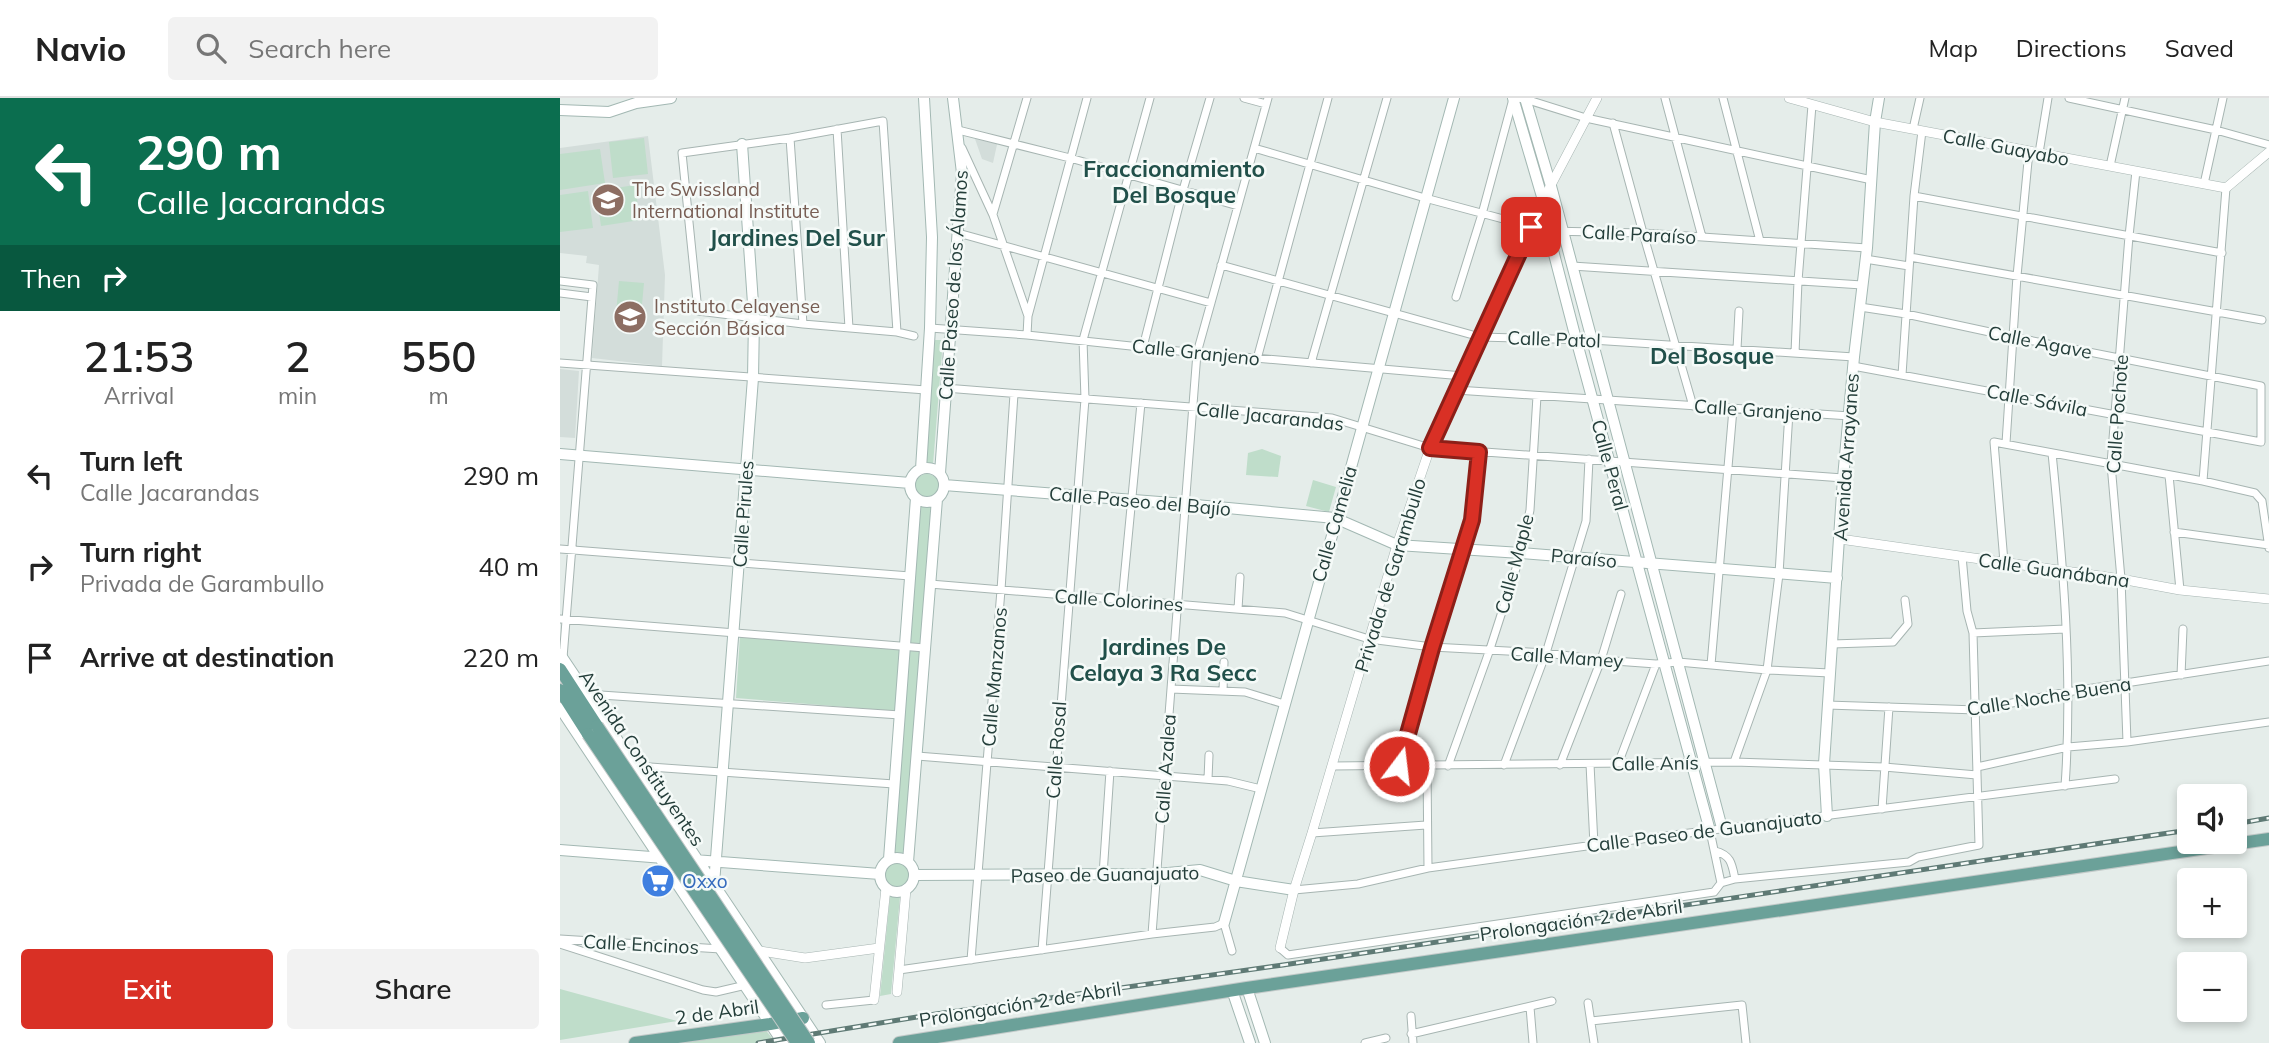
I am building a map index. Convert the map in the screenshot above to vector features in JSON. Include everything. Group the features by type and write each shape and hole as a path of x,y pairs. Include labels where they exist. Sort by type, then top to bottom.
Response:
{"main road":[{"path":"560,110 609,112 636,103 671,98"},
{"name":"Calle Paseo de los Álamos","path":"921,469 930,328 932,237 924,98"},
{"name":"Calle Paseo de los Álamos","path":"940,473 962,173 953,98"},
{"name":"Calle Camelia","path":"1224,923 1454,98"},
{"name":"Calle Peral","path":"1514,98 1637,563 1660,663 1722,828"},
{"name":"Calle Peral","path":"1525,98 1678,662 1710,831"},
{"name":"Avenida Arrayanes","path":"1827,816 1824,764 1843,478 1879,98"},
{"name":"Calle Pirules","path":"713,882 735,632 753,378 754,318 742,144"},
{"path":"560,454 910,483"},
{"path":"931,468 940,473 944,485 937,499 930,502 916,498 910,483 913,474 921,469 931,468"},
{"name":"Calle Paseo del Bajío","path":"944,485 1335,518"},
{"path":"889,859 916,498"},
{"path":"908,862 937,499"},
{"name":"Paraíso","path":"1335,518 1397,545 1837,578"},
{"name":"Avenida Constituyentes","path":"561,661 569,704"},
{"name":"Avenida Constituyentes","path":"560,692 593,730 809,1043"},
{"path":"569,704 636,766 820,1043"},
{"path":"569,704 654,854 684,894 783,1043"},
{"name":"Avenida Constituyentes","path":"593,730 797,1043"},
{"name":"Prolongación 2 de Abril","path":"899,1043 1232,990 2269,839"},
{"path":"560,850 654,854 716,863 880,874"},
{"path":"899,858 908,862 914,875 906,889 892,891 886,888 881,882 882,865 889,859 899,858"},
{"name":"Paseo de Guanajuato","path":"914,875 1047,876 1157,874 1200,870 1236,881 1294,890"},
{"path":"1247,988 1265,1043"},
{"path":"1232,990 1250,1043"},
{"name":"2 de Abril","path":"635,1043 803,1018"}],"street":[{"path":"993,215 1027,98"},
{"path":"1027,335 1027,316 1087,98"},
{"name":"Calle Rosal","path":"1042,950 1085,399 1083,340 1150,98"},
{"path":"1143,347 1183,190 1210,98"},
{"path":"1244,98 1267,101"},
{"path":"1256,359 1328,98"},
{"path":"1311,363 1387,98"},
{"path":"1456,297 1514,98 1525,98 1586,118 1871,180"},
{"name":"Privada de Garambullo","path":"1280,948 1294,890 1397,545 1430,448 1543,200 1597,98"},
{"path":"1665,98 1702,237"},
{"path":"1723,98 1760,241"},
{"name":"Calle Guayabo","path":"1788,98 1875,122 2226,188"},
{"path":"1902,375 1920,98"},
{"path":"2006,443 2022,216 2048,98"},
{"path":"2069,98 2216,130 2269,145"},
{"path":"2110,166 2125,98"},
{"path":"2204,184 2223,98"},
{"name":"Calle Azalea","path":"1153,934 1197,353 1267,101"},
{"path":"1795,353 1812,104"},
{"path":"897,332 883,121 790,138 682,153 698,311 914,336"},
{"path":"1613,124 1693,406"},
{"path":"837,129 849,328"},
{"path":"958,130 1070,158 1238,206"},
{"path":"790,138 803,324"},
{"path":"960,144 993,215 1027,316"},
{"name":"Calle Paraíso","path":"1254,148 1548,231 1643,233 1801,244 1866,254 1909,266"},
{"path":"2203,481 2226,188 2269,152"},
{"name":"Calle Pochote","path":"2127,742 2121,579 2111,464 2136,171"},
{"path":"1914,196 2222,253"},
{"path":"958,233 1211,303"},
{"path":"1910,257 2262,320"},
{"name":"Calle Patol","path":"1221,265 1480,337 1576,339 1737,349 1795,353 1854,362"},
{"path":"1572,267 1862,285"},
{"path":"560,281 593,285 561,661"},
{"path":"560,293 592,297"},
{"name":"Calle Agave","path":"1860,307 2261,386 2261,442"},
{"path":"1737,349 1739,310"},
{"name":"Calle Granjeno","path":"930,328 1463,376"},
{"name":"Calle Sávila","path":"1854,362 1902,375 2261,442"},
{"path":"560,363 926,390"},
{"name":"Calle Jacarandas","path":"945,388 1332,418 1430,448 1843,478"},
{"name":"Calle Granjeno","path":"1456,390 1850,416"},
{"name":"Calle Manzanos","path":"971,960 1009,490 1014,394"},
{"name":"Calle Maple","path":"1448,766 1521,553 1530,510 1537,396"},
{"path":"1122,601 1140,403"},
{"path":"1711,665 1733,409"},
{"path":"1734,762 1767,670 1779,574 1789,412"},
{"path":"2004,562 1994,442 2255,493 2260,496 2269,546 2174,532"},
{"path":"1399,766 1472,520 1479,452"},
{"path":"2052,453 2063,570 2068,747 2065,786"},
{"path":"1504,765 1546,653 1586,521 1589,459"},
{"path":"2169,475 2179,590"},
{"name":"Calle Guanábana","path":"1840,539 2063,570 2179,590 2269,599"},
{"path":"560,549 910,576"},
{"path":"1280,948 1287,955 1714,892 1721,883 1735,879 1909,862 1918,857 1979,845 1973,633 1966,611 1962,556"},
{"path":"1238,609 1240,577"},
{"name":"Calle Colorines","path":"930,584 1285,613 1307,620"},
{"path":"1560,765 1601,660 1621,594"},
{"path":"1832,644 1893,642 1908,624 1905,600"},
{"path":"563,620 925,648"},
{"name":"Calle Mamey","path":"1307,620 1369,639 1432,648 1546,653 1601,660 1678,662 1830,673"},
{"path":"1973,633 2065,629"},
{"path":"2181,675 2183,629"},
{"name":"Calle Noche Buena","path":"1827,705 1977,710 2067,692 2269,661"},
{"path":"1223,691 1224,662"},
{"path":"1618,764 1660,663"},
{"path":"1171,689 1245,692 1284,704"},
{"path":"569,704 729,703 900,715"},
{"path":"1882,809 1889,707"},
{"name":"Calle Anís","path":"1332,766 1734,762 1977,771 2068,747 2127,742 2269,722"},
{"path":"1208,779 1209,755"},
{"path":"917,756 1208,779 1261,789"},
{"path":"1590,764 1594,845"},
{"path":"636,766 894,784"},
{"path":"1427,766 1428,868"},
{"path":"1103,875 1110,771"},
{"name":"Calle Paseo de Guanajuato","path":"1294,890 1358,884 1428,868 1594,845 2115,779"},
{"path":"1312,834 1426,824"},
{"path":"1710,831 1721,883"},
{"path":"1715,851 1725,854 1732,861 1735,879"},
{"path":"684,894 695,881 704,879 713,882"},
{"path":"826,1005 874,1000 886,888"},
{"path":"897,992 906,889"},
{"path":"899,970 1215,927 1224,923 1232,951"},
{"name":"Calle Encinos","path":"560,942 721,949"},
{"name":"Calle Encinos","path":"560,942 703,990 716,992 746,985"},
{"path":"760,951 806,958 879,948"},
{"path":"746,985 763,985 771,978 771,969 786,957"},
{"path":"1411,1034 1552,1001"},
{"path":"1588,1003 1594,1043"},
{"path":"1591,1021 1742,1005 1746,1043"},
{"path":"1530,1007 1533,1043"},
{"path":"1411,1016 1413,1043"},
{"path":"1364,1043 1386,1038"}],"shaded area":[{"name":"The Swissland International Institute","path":"648,136 665,275 662,366 592,358 599,265 586,263 587,256 560,253 560,148"},
{"path":"977,136 998,140 993,163 982,159 975,139"},
{"path":"560,369 579,371 575,438 560,437"}],"green space":[{"path":"644,138 648,174 613,178 609,142"},
{"path":"600,149 605,183 560,190 560,154"},
{"path":"635,185 640,220 601,226 596,191"},
{"path":"588,191 593,228 560,232 560,195"},
{"path":"619,281 644,283 640,326 615,324"},
{"path":"934,340 943,340 933,465 924,465"},
{"path":"1262,449 1281,456 1278,477 1246,475 1248,453"},
{"path":"927,474 938,481 939,486 932,497 927,498 916,491 915,486 922,475"},
{"path":"1313,480 1336,487 1329,512 1306,506"},
{"path":"918,506 931,507 905,857 893,855"},
{"path":"740,636 900,649 895,711 736,698"},
{"path":"897,863 906,866 909,875 906,884 897,887 888,884 885,875 888,866"},
{"path":"890,897 900,897 891,994 880,996"},
{"path":"560,989 677,1021 560,1040"},
{"path":"764,1028 776,1043 658,1043"}],"railway":[{"path":"2247,822 2269,818"},
{"path":"758,1043 929,1015 2177,832"}],"place":[{"name":"The Swissland International Institute","path":"608,200"},
{"name":"Instituto Celayense Sección Básica","path":"630,317"},
{"name":"Oxxo","path":"658,881"}],"district":[{"name":"Fraccionamiento Del Bosque","path":"1174,181"},
{"name":"Jardines Del Sur","path":"797,237"},
{"name":"Del Bosque","path":"1712,355"},
{"name":"Jardines De Celaya 3 Ra Secc","path":"1163,659"}],"route":[{"path":"1399,766 1472,520 1479,452 1430,448 1531,227"}]}
